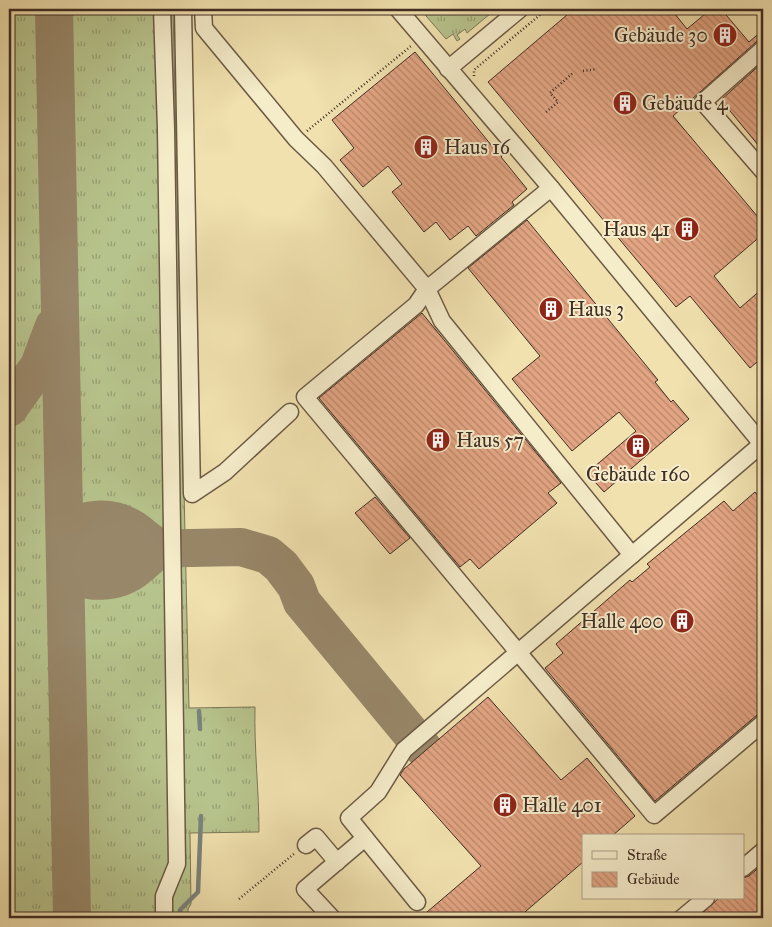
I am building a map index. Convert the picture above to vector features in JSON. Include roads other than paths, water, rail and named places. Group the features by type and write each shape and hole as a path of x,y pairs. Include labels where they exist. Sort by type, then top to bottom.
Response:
{"lane":[{"path":"162,9 166,128 177,864 164,896 164,918"},
{"path":"183,9 192,494 225,472 290,412"},
{"path":"203,9 204,28 296,139 324,166 427,289 442,321 632,555"},
{"path":"398,9 551,188 763,444 404,750 378,792 349,818 417,902"},
{"path":"448,69 520,9"},
{"path":"763,49 703,102 763,171"},
{"path":"551,188 427,289 416,305 305,397 517,654 654,815 763,723"},
{"path":"306,844 316,837 337,862"},
{"path":"332,918 305,889 365,838"},
{"path":"744,867 763,851"},
{"path":"682,918 704,900"}],"waterway":[{"path":"199,711 200,729"},
{"path":"180,918 180,910 198,892 201,816"}],"place":[{"name":"Gebäude 30","path":"725,35"},
{"name":"Gebäude 4","path":"625,103"},
{"name":"Haus 16","path":"426,147"},
{"name":"Haus 41","path":"687,229"},
{"name":"Haus 3","path":"551,309"},
{"name":"Haus 57","path":"438,440"},
{"name":"Gebäude 160","path":"638,446"},
{"name":"Halle 400","path":"682,621"},
{"name":"Halle 401","path":"505,805"}]}
